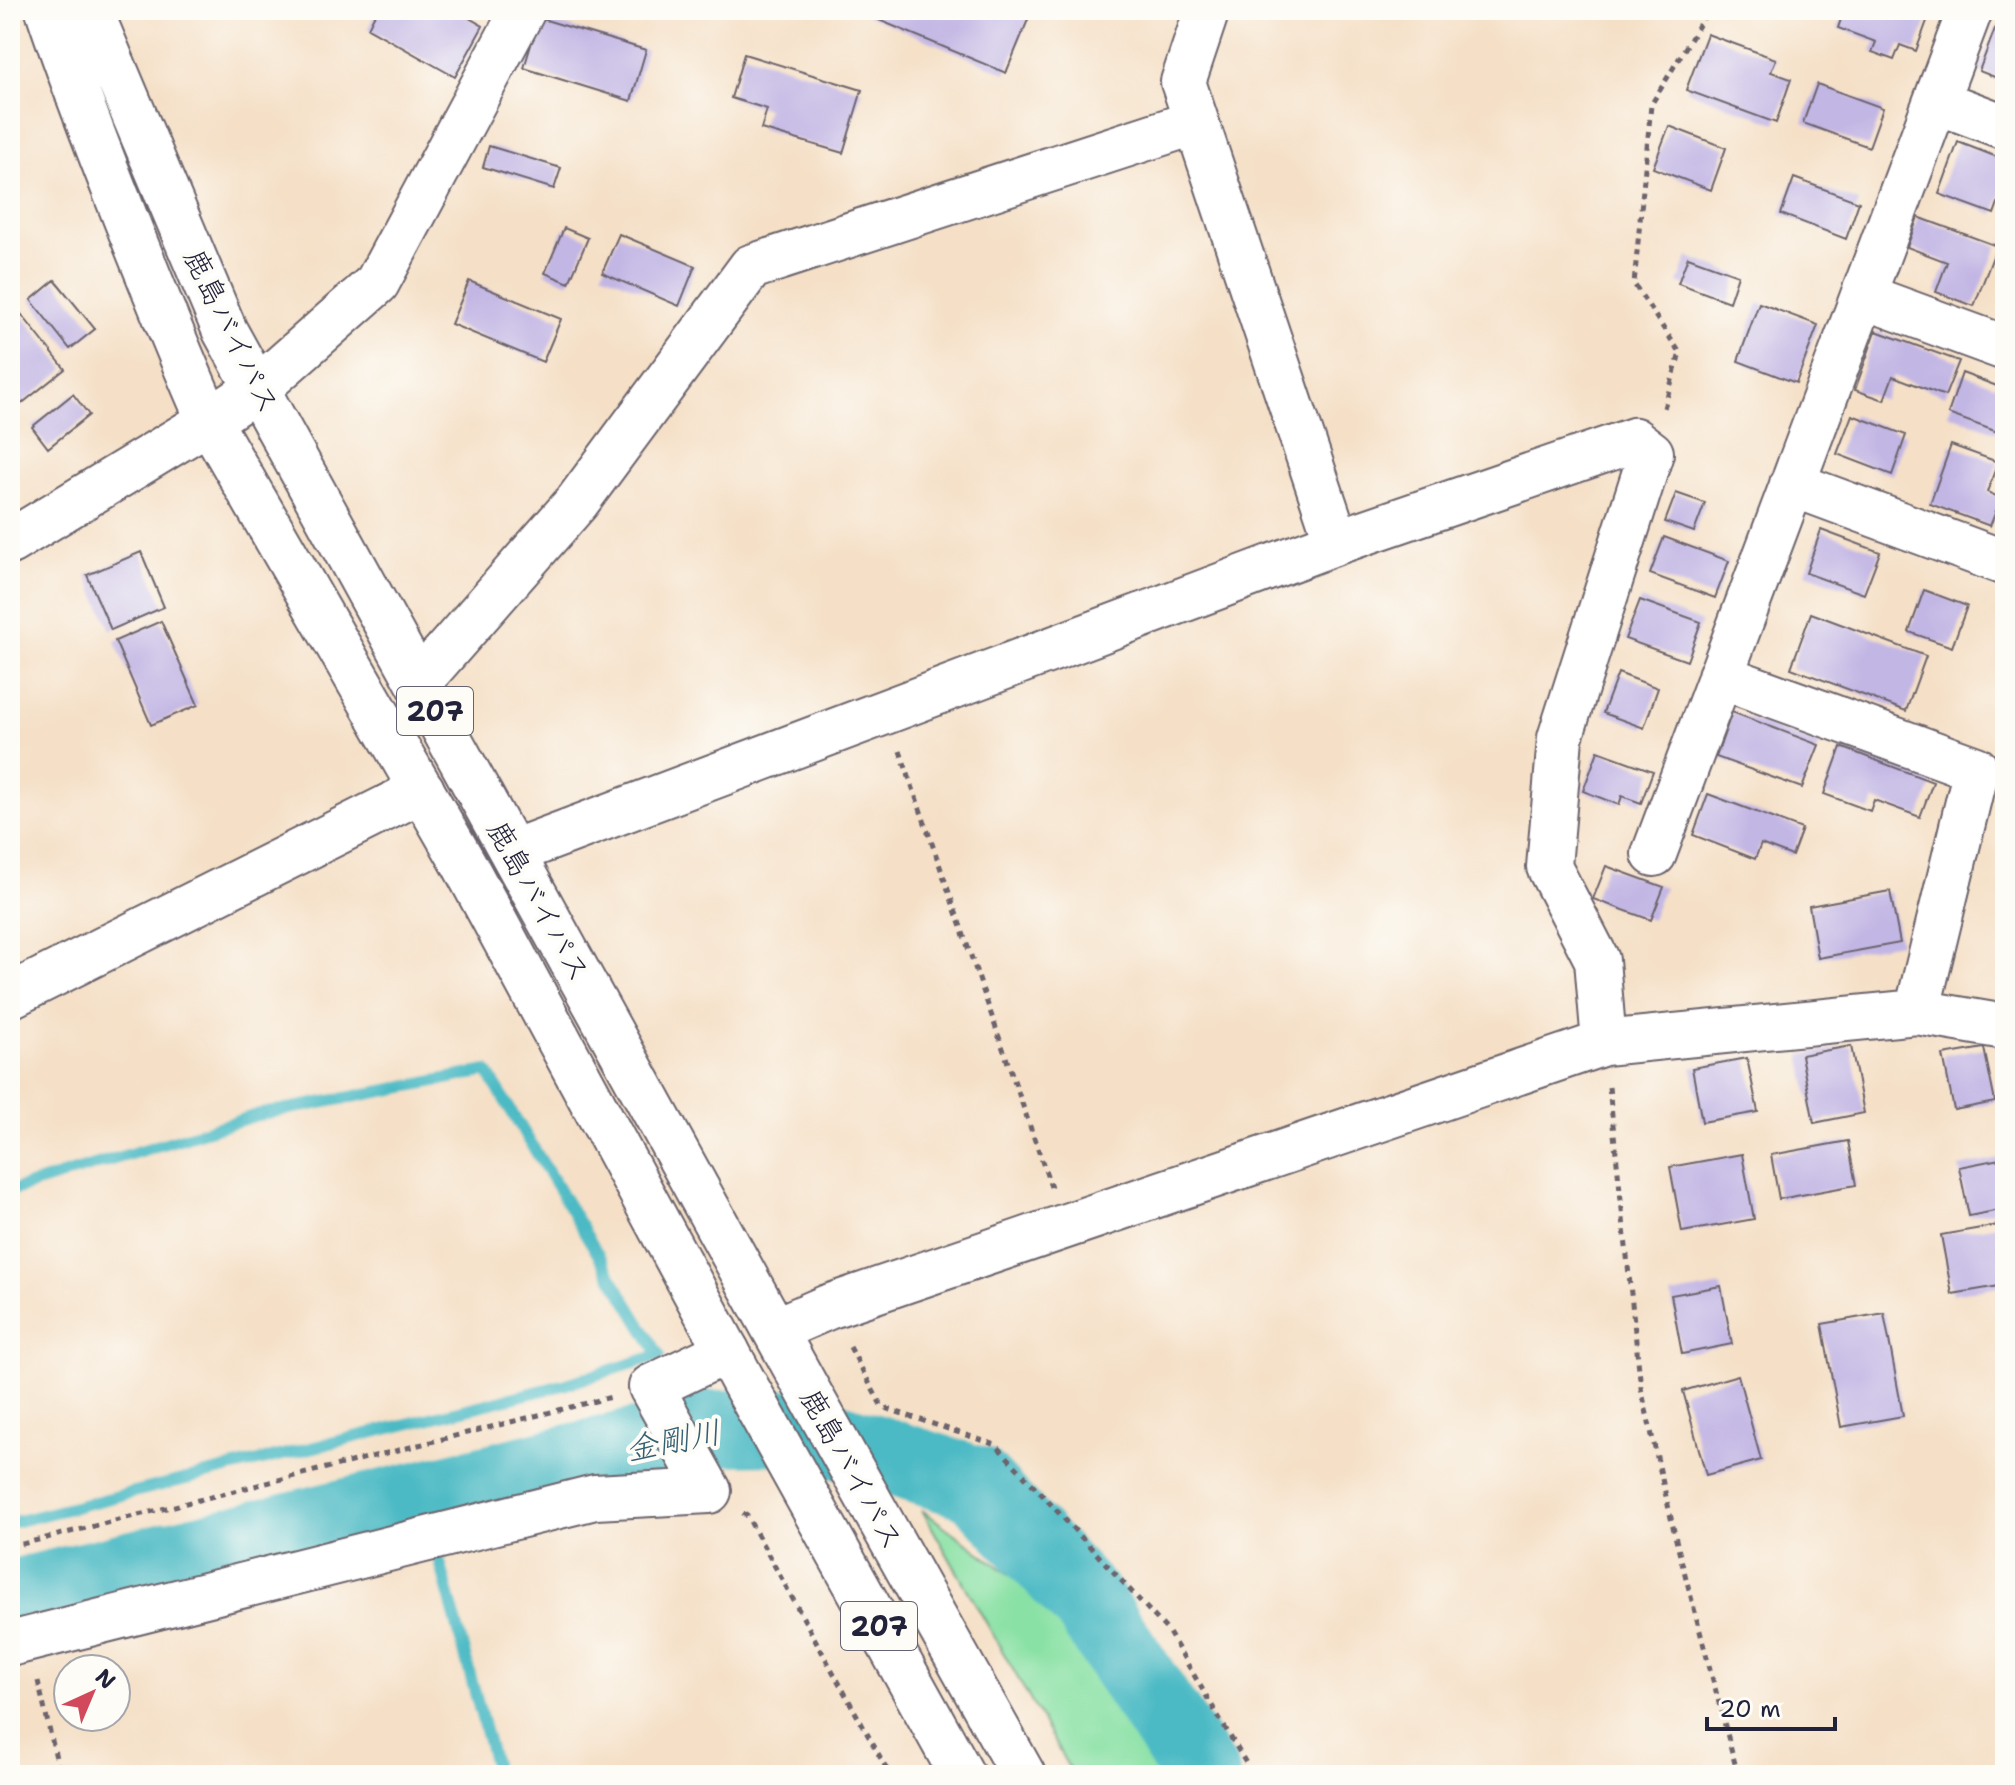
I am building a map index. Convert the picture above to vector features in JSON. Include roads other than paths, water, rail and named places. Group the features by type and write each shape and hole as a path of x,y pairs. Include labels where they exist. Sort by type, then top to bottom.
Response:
{"main road":[{"name":"鹿島バイパス","path":"48,10 108,173 209,421 471,878 735,1366 962,1775"},
{"name":"鹿島バイパス","path":"90,10 225,331 1023,1775"},
{"path":"10,542 258,388 377,283 523,10"},
{"path":"1207,10 1183,82 1337,542"},
{"path":"1654,854 1970,10"},
{"path":"1936,101 2005,127"},
{"path":"419,682 577,502 751,267 1196,122"},
{"path":"1863,296 2005,348"},
{"path":"513,852 1337,542 1634,440 1651,453 1560,738 1549,867 1597,960 1604,1043"},
{"path":"1792,484 2005,563"},
{"path":"1720,676 1976,769 1917,1012"},
{"path":"10,996 422,790"},
{"path":"775,1330 828,1307 1604,1043 1917,1012 2005,1027"},
{"path":"19,1642 595,1497 709,1491 651,1387 735,1366"}],"waterway":[{"path":"10,1191 257,1115 487,1071 659,1355 563,1385 10,1523"},
{"path":"686,1393 711,1428"},
{"name":"金剛川","path":"10,1598 711,1428 793,1427 976,1484 1089,1604 1202,1775"},
{"path":"430,1524 432,1497"},
{"path":"436,1547 497,1775"}]}
